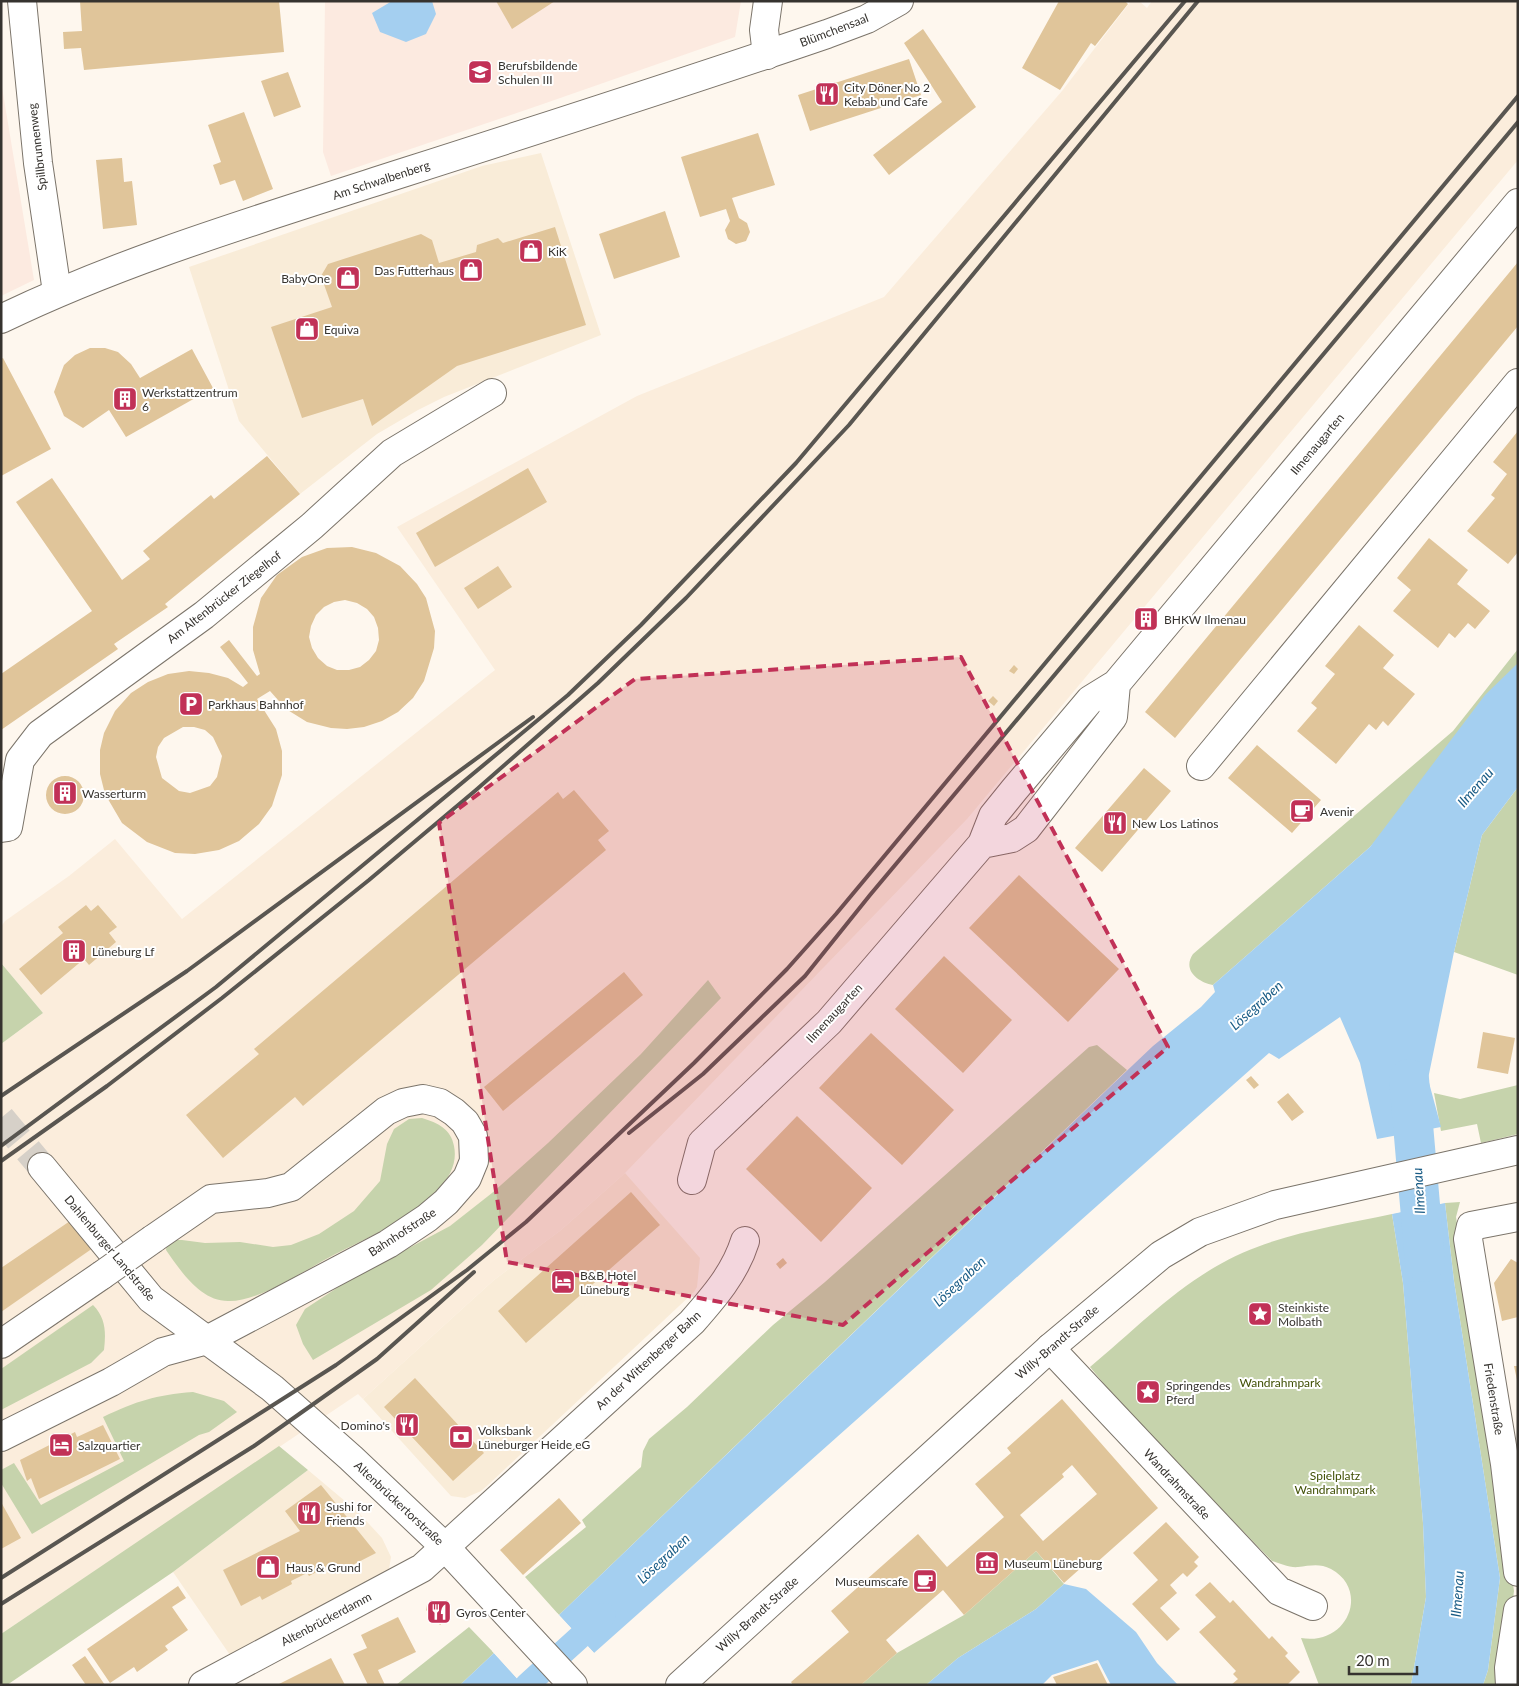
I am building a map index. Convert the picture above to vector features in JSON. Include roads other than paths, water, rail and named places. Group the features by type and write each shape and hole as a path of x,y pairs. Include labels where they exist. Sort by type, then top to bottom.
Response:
{"street":[{"name":"Spillbrunnenweg","path":"22,1 38,163 57,292"},
{"path":"767,54 764,30 768,1"},
{"name":"Blümchensaal","path":"767,54 867,19 899,1"},
{"name":"Am Schwalbenberg","path":"1,319 57,292 219,232 767,54"},
{"name":"Ilmenaugarten","path":"692,1180 702,1143 829,1022 982,844 1012,838 1026,829 1113,717 1116,684 1518,204"},
{"path":"1201,766 1518,383"},
{"name":"Am Altenbrücker Ziegelhof","path":"1,828 8,827 20,760 40,734 204,615 312,526 392,453 492,393"},
{"name":"Bahnhofstraße","path":"1,1344 211,1199 268,1193 291,1187 386,1111 403,1103 423,1098 440,1103 465,1122 473,1136 474,1161 467,1178 446,1202 428,1218 388,1244 207,1340 164,1352 111,1382 1,1437"},
{"name":"Willy-Brandt-Straße","path":"680,1685 1050,1348 1161,1255 1200,1232 1274,1205 1518,1150"},
{"name":"Dahlenburger Landstraße","path":"42,1167 151,1299 207,1340"},
{"name":"Friedenstraße","path":"1518,1217 1471,1226 1468,1239 1505,1464 1518,1572"},
{"name":"An der Wittenberger Bahn","path":"445,1547 692,1322 718,1293 741,1255 745,1241"},
{"name":"Altenbrückertorstraße","path":"207,1340 272,1388 351,1458 445,1547 573,1685"},
{"name":"Wandrahmstraße","path":"1050,1348 1280,1591 1313,1606"},
{"name":"Altenbrückerdamm","path":"203,1685 422,1568 445,1547"},
{"path":"1510,1685 1509,1668 1518,1610"}],"water":[{"path":"392,1 432,1 436,14 426,34 406,42 380,32 372,13"},
{"path":"1518,663 1518,787 1482,835 1454,952 1428,1079 1441,1127 1377,1139 1360,1063 1340,1017 1279,1059 1269,1053 594,1653 559,1615 1153,1046 1201,1007 1215,992 1213,985 1370,847 1485,695"},
{"path":"1445,1203 1454,1281 1500,1578 1488,1670 1483,1685 1411,1685 1426,1597 1423,1523 1403,1283 1392,1214"},
{"path":"1064,1584 1086,1589 1136,1632 1157,1663 1178,1685 1111,1685 1098,1660 1052,1675 1042,1685 926,1685 958,1658 1036,1609"},
{"path":"494,1653 523,1685 460,1685"}],"waterway":[{"name":"Ilmenau","path":"1409,1079 1425,1262"},
{"name":"Lösegraben","path":"527,1685 604,1615"}],"tunnel":[{"path":"1,1118 42,1167"}],"railway":[{"path":"1,1146 216,987 568,695 641,625 796,463 1185,1"},
{"path":"1,1161 107,1086 222,998 369,880 476,790 598,683 686,598 849,425 1198,1"},
{"path":"1,1578 336,1365 467,1270 526,1222 694,1063 787,969 836,914 1518,96"},
{"path":"629,1133 703,1074 805,976 870,895 1518,122"},
{"path":"1,1096 187,971 533,717"},
{"path":"1,1604 254,1446 377,1359 474,1272"}],"place":[{"name":"Berufsbildende Schulen III","path":"480,72"},
{"name":"City Döner No 2 Kebab und Cafe","path":"827,94"},
{"name":"KiK","path":"531,251"},
{"name":"Das Futterhaus","path":"471,270"},
{"name":"BabyOne","path":"348,278"},
{"name":"Equiva","path":"307,329"},
{"name":"Werkstattzentrum 6","path":"125,399"},
{"name":"BHKW Ilmenau","path":"1146,619"},
{"name":"Parkhaus Bahnhof","path":"191,704"},
{"name":"Wasserturm","path":"65,793"},
{"name":"Avenir","path":"1302,811"},
{"name":"New Los Latinos","path":"1115,823"},
{"name":"Lüneburg Lf","path":"74,951"},
{"name":"B&B Hotel Lüneburg","path":"563,1282"},
{"name":"Steinkiste Molbath","path":"1260,1314"},
{"name":"Springendes Pferd","path":"1148,1392"},
{"name":"Domino's","path":"407,1425"},
{"name":"Volksbank Lüneburger Heide eG","path":"461,1437"},
{"name":"Salzquartier","path":"61,1445"},
{"name":"Sushi for Friends","path":"309,1513"},
{"name":"Museum Lüneburg","path":"987,1563"},
{"name":"Haus & Grund","path":"268,1567"},
{"name":"Museumscafe","path":"925,1581"},
{"name":"Gyros Center","path":"439,1612"}],"park label":[{"name":"Wandrahmpark","path":"1280,1382"},
{"name":"Spielplatz Wandrahmpark","path":"1335,1482"}]}
